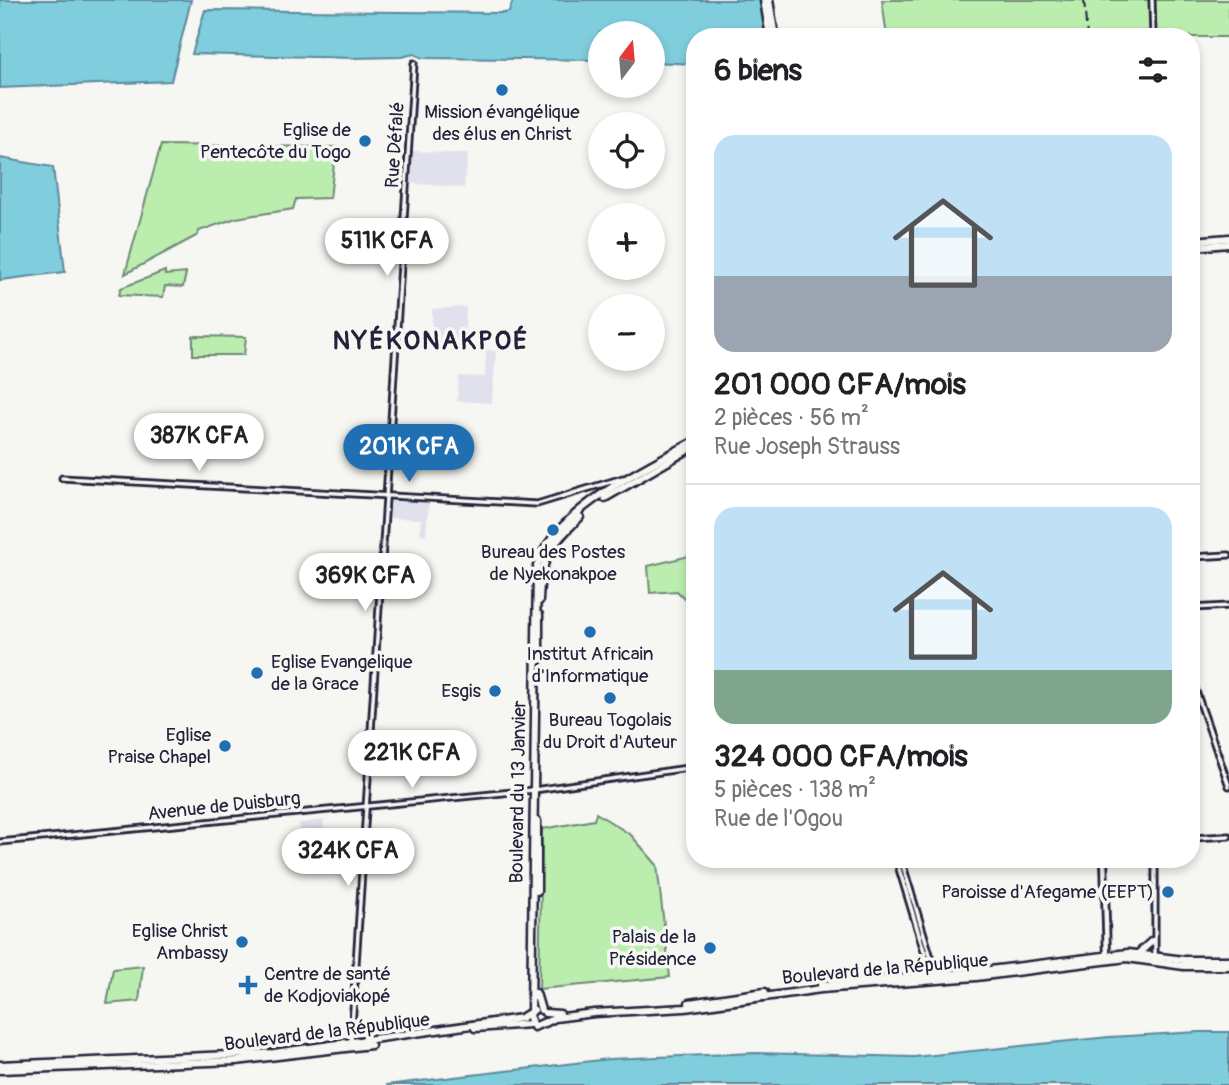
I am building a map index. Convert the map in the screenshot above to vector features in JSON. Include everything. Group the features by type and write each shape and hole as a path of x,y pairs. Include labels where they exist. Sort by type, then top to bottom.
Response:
{"highway":[{"path":"764,0 771,28"},
{"path":"769,0 772,28"},
{"path":"1200,240 1229,238"},
{"path":"1200,246 1229,244"},
{"name":"Boulevard du 13 Janvier","path":"545,1023 536,999 535,581 539,560 557,533 578,514 634,475 686,449"},
{"name":"Boulevard du 13 Janvier","path":"530,1018 540,578 545,557 561,536 597,503 686,449"},
{"path":"1139,953 1154,939 1165,957"},
{"name":"Boulevard de la République","path":"530,1018 539,1027 555,1018 594,1013 676,1009 821,989 1139,953 1184,966 1229,966"},
{"name":"Boulevard de la République","path":"1107,957 1229,960"},
{"name":"Boulevard de la République","path":"0,1067 236,1061 478,1028 530,1018 543,1012 685,1004 831,983 934,977"}],"main road":[{"path":"1104,868 1107,957"}],"street":[{"path":"1152,0 1153,28"},
{"name":"Rue Défalé","path":"351,1046 414,63"},
{"path":"62,478 537,504 634,475"},
{"path":"1200,557 1229,555"},
{"path":"1200,608 1229,606"},
{"path":"1200,702 1229,786"},
{"name":"Avenue de Duisburg","path":"0,842 536,790 686,768"},
{"path":"1200,838 1229,836"},
{"path":"902,868 934,977"},
{"path":"1152,957 1155,868"}],"shaded area":[{"path":"413,151 468,154 464,188 410,183"},
{"path":"466,307 464,343 432,340 432,309"},
{"path":"486,350 496,351 492,403 457,401 459,376 485,377"},
{"path":"389,498 429,500 426,535 420,534 421,519 387,518"},
{"path":"324,820 322,848 294,852 298,840 302,840 299,823"}],"green space":[{"path":"882,0 1229,0 1229,37 1200,37 1200,28 886,28"},
{"path":"161,145 336,147 330,198 296,199 293,209 236,218 199,231 198,235 125,274"},
{"path":"165,271 165,275 186,273 183,287 165,286 163,297 119,295 121,288"},
{"path":"193,336 246,337 244,355 193,355"},
{"path":"686,557 685,599 677,591 650,593 648,566"},
{"path":"596,813 631,835 657,865 670,977 539,989 542,829 594,820"},
{"path":"143,966 139,1001 107,1004 113,969"}],"water":[{"path":"0,0 191,0 171,81 0,88"},
{"path":"513,0 762,0 767,28 686,28 686,64 665,63 665,21 588,21 588,60 423,58 414,54 401,57 353,58 192,54 205,10 509,12"},
{"path":"0,158 53,167 65,272 0,280"},
{"path":"1229,1032 1229,1085 386,1085 609,1059 755,1053 914,1057 1109,1037"}],"railway":[{"path":"1084,0 1086,28"}],"place":[{"name":"Mission évangélique des élus en Christ","path":"502,90"},
{"name":"Eglise de Pentecôte du Togo","path":"365,141"},
{"name":"Bureau des Postes de Nyekonakpoe","path":"553,530"},
{"name":"Institut Africain d'Informatique","path":"590,632"},
{"name":"Eglise Evangelique de la Grace","path":"257,673"},
{"name":"Esgis","path":"495,691"},
{"name":"Bureau Togolais du Droit d'Auteur","path":"610,698"},
{"name":"Eglise Praise Chapel","path":"225,746"},
{"name":"Paroisse d'Afegame (EEPT)","path":"1168,892"},
{"name":"Eglise Christ Ambassy","path":"242,942"},
{"name":"Palais de la Présidence","path":"710,948"},
{"name":"Centre de santé de Kodjoviakopé","path":"248,985"}],"district":[{"name":"NYÉKONAKPOÉ","path":"431,341"}]}
